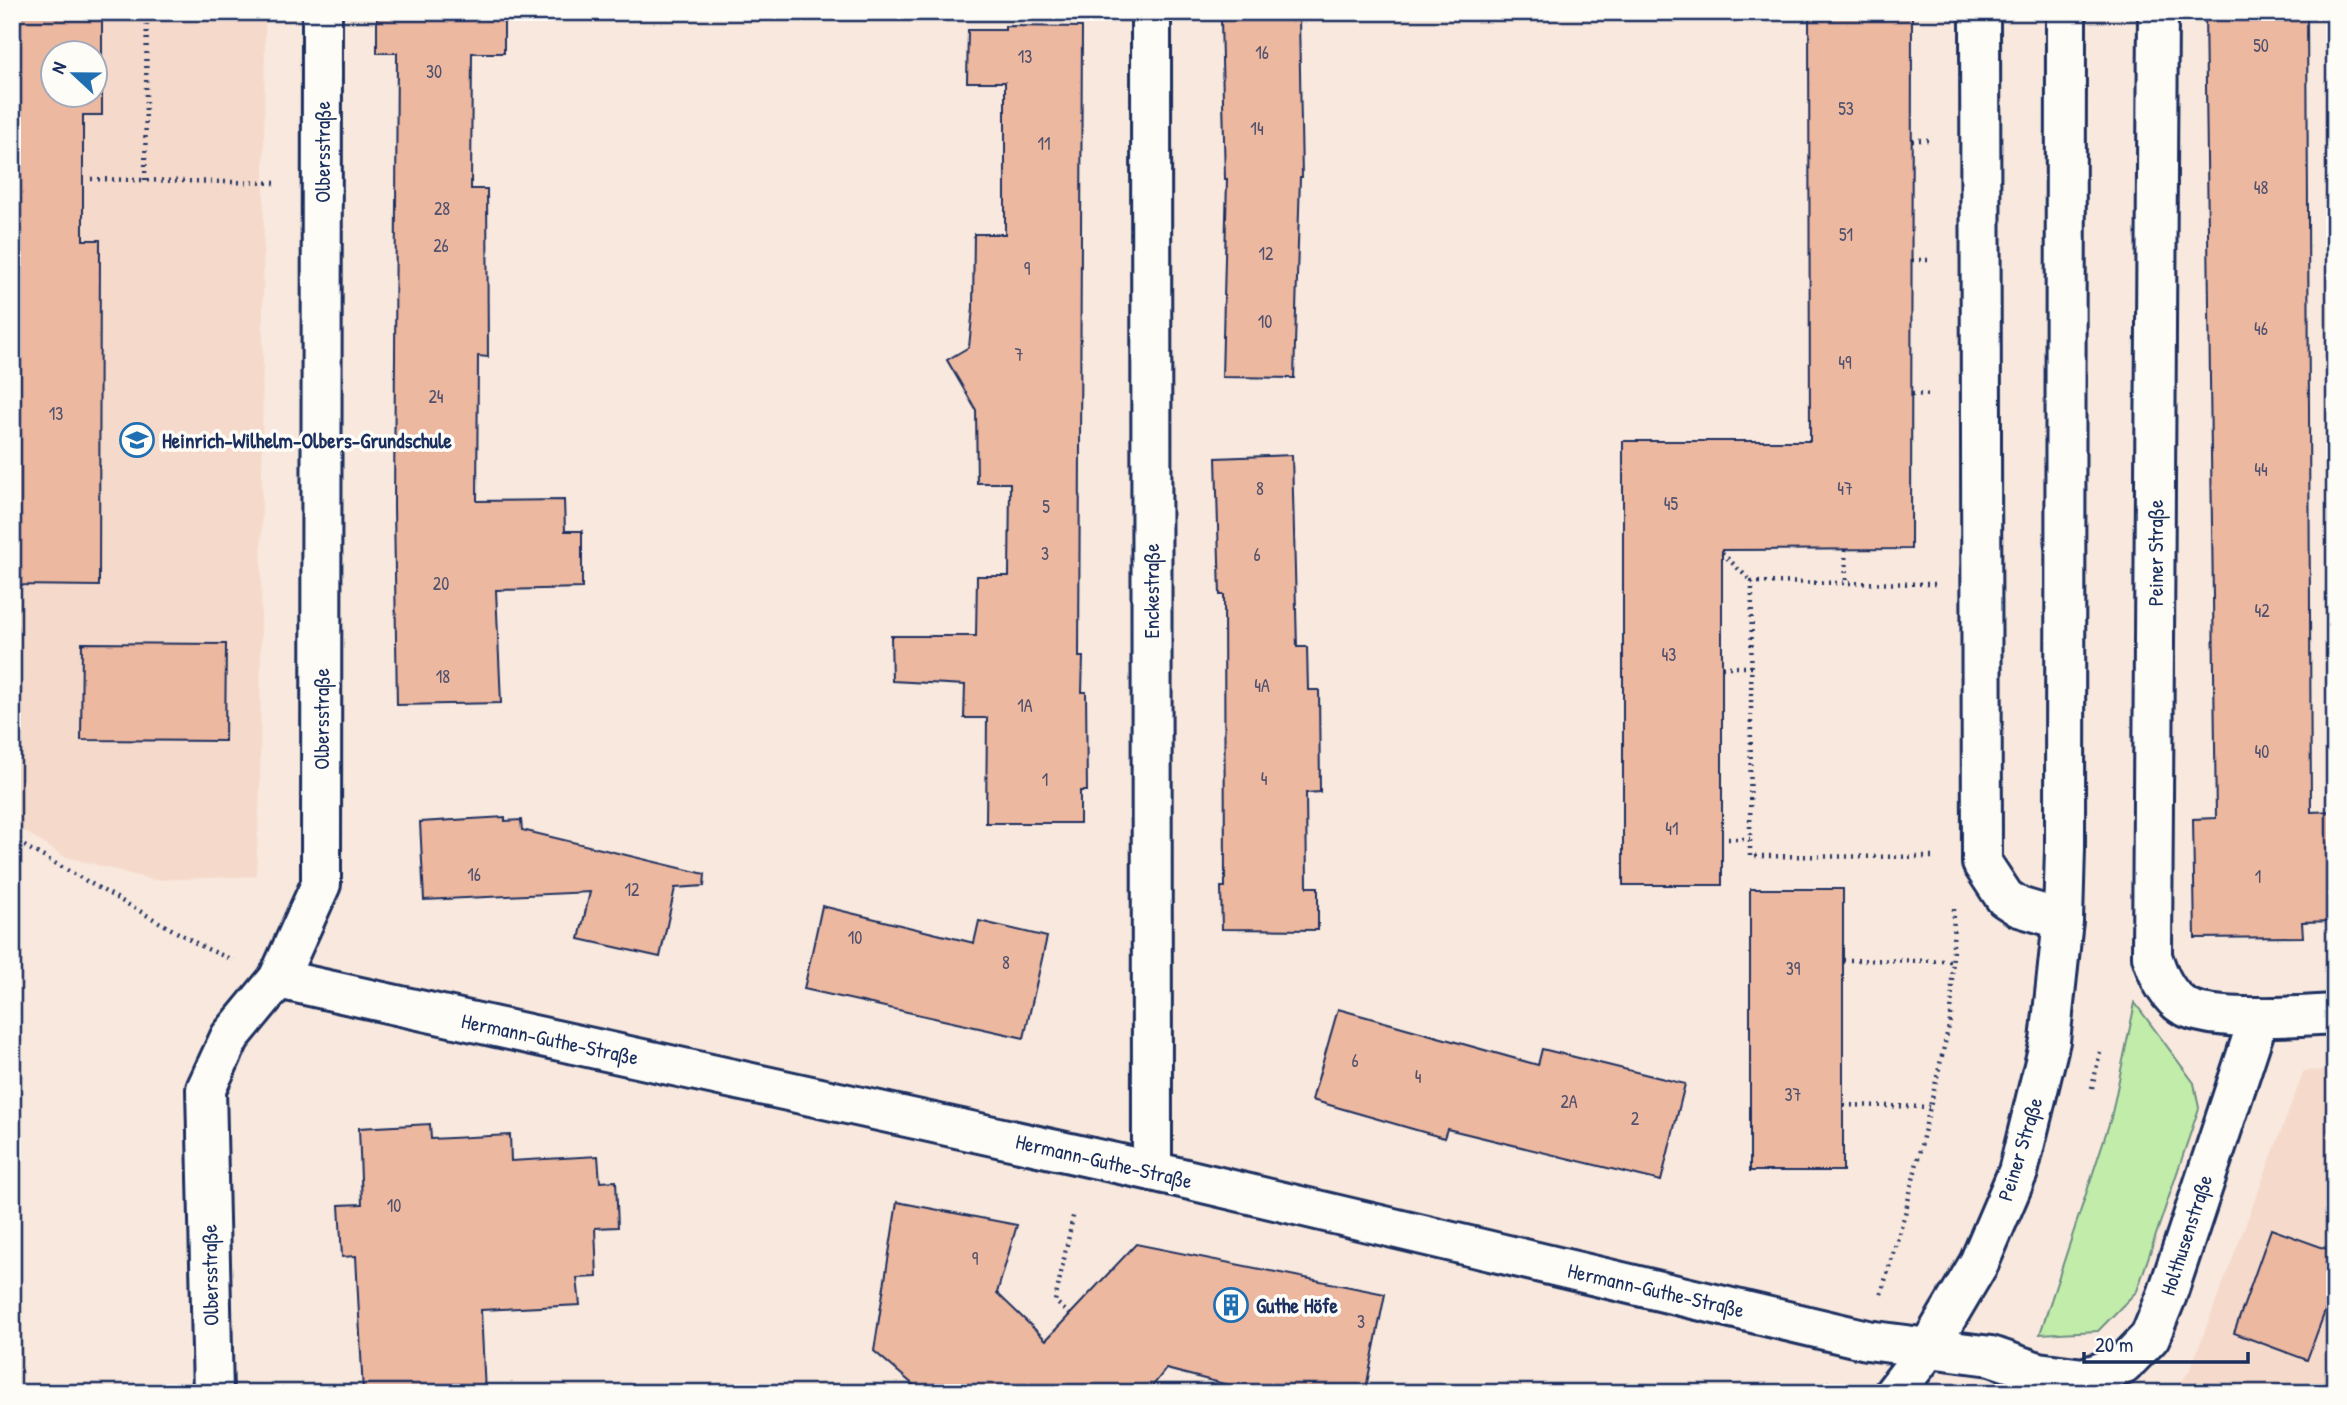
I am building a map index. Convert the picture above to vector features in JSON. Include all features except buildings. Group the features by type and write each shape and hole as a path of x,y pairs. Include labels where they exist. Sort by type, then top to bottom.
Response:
{"street":[{"name":"Olbersstraße","path":"213,1393 206,1089 230,1037 278,979 321,884 322,12"},
{"name":"Enckestraße","path":"1151,12 1152,1171"},
{"path":"1980,12 1964,860 2005,898 2019,907 2063,920"},
{"name":"Peiner Straße","path":"1894,1393 1928,1349 1979,1263 2018,1172 2050,1041 2063,920 2066,12"},
{"name":"Peiner Straße","path":"2158,12 2152,956 2161,982 2181,1004 2219,1016 2259,1017"},
{"name":"Hermann-Guthe-Straße","path":"278,979 1152,1171 1867,1340 1928,1349"},
{"path":"2259,1017 2335,1014"},
{"name":"Holthusenstraße","path":"1928,1349 1991,1356 2038,1372 2083,1378 2123,1365 2150,1337 2167,1295 2259,1017"}],"path":[{"path":"145,180 147,12"},
{"path":"91,179 322,185"},
{"path":"1845,550 1846,583"},
{"path":"1722,553 1752,582 1940,584"},
{"path":"1752,582 1750,856 1964,860 1955,894 1951,1017 1905,1214 1867,1340"},
{"path":"1722,667 1752,667"},
{"path":"12,839 205,948 278,979"},
{"path":"1721,839 1750,839"},
{"path":"1843,960 1953,961"},
{"path":"1844,1105 1930,1107"},
{"path":"1070,1315 1055,1301 1074,1212"}],"shaded area":[{"name":"Heinrich-Wilhelm-Olbers-Grundschule","path":"12,12 265,12 260,786 256,876 153,880 63,856 12,823"},
{"path":"2335,1070 2335,1393 2174,1393 2190,1370 2304,1071"}],"green space":[{"path":"2135,1003 2194,1083 2199,1108 2137,1291 2098,1331 2040,1334 2111,1118"}],"place":[{"name":"Heinrich-Wilhelm-Olbers-Grundschule","path":"137,440"},
{"name":"Guthe Höfe","path":"1231,1305"}]}
